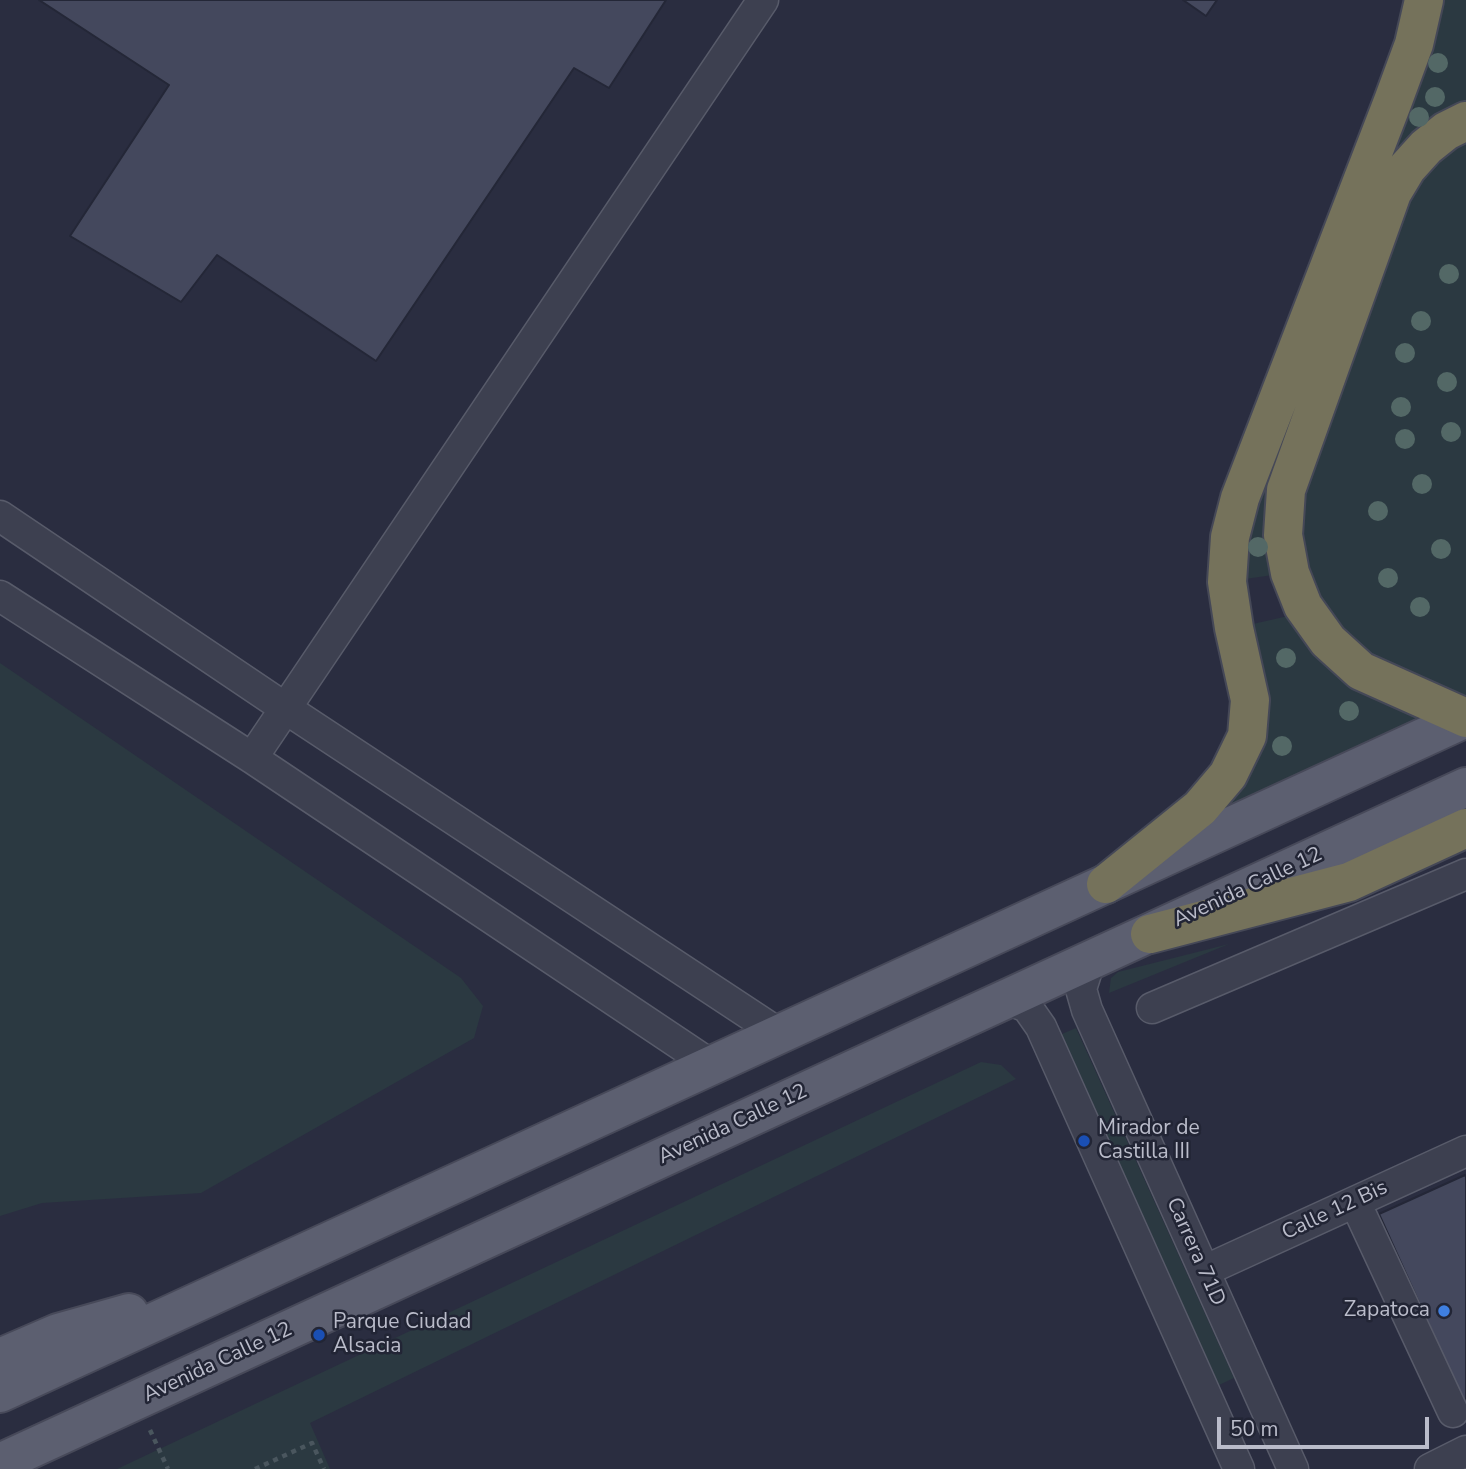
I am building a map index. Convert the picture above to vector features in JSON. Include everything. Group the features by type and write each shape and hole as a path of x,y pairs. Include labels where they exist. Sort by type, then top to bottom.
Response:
{"highway":[{"path":"1106,884 1200,807 1228,775 1247,736 1250,700 1227,582 1230,537 1240,498 1393,102 1416,35 1424,0"},
{"path":"1466,121 1446,131 1426,146 1407,168 1392,193 1286,489 1283,535 1290,573 1303,606 1328,641 1361,671 1466,718"},
{"path":"1150,934 1349,882 1466,828"}],"main road":[{"path":"0,1393 1466,718"},
{"name":"Avenida Calle 12","path":"0,1463 1466,787"},
{"path":"0,1358 58,1332 242,1281"}],"street":[{"path":"251,758 763,0"},
{"path":"0,516 285,709 778,1033"},
{"path":"0,596 251,758 711,1065"},
{"path":"1152,1007 1466,874"},
{"name":"Carrera 71D","path":"1095,958 1088,967 1081,989 1087,1010 1293,1469"},
{"path":"1007,999 1027,1007 1041,1027 1239,1469"},
{"name":"Calle 12 Bis","path":"1204,1272 1466,1152"},
{"path":"1355,1202 1452,1412"},
{"path":"1430,1469 1466,1451"}],"path":[{"path":"135,1401 169,1469"},
{"path":"255,1469 312,1443 324,1469"}],"shaded area":[{"path":"1434,0 1466,0 1466,110 1398,162 1280,574 1238,580 1240,548"},
{"path":"1466,133 1466,698 1366,662 1300,570 1297,491 1402,197"},
{"path":"1297,614 1432,715 1192,826 1236,782 1244,626"},
{"path":"0,663 461,978 483,1006 474,1038 201,1193 42,1203 0,1216"},
{"path":"1229,944 1109,993 1111,978 1118,972"},
{"path":"1076,1028 1234,1378 1219,1385 1062,1034"},
{"path":"981,1062 1001,1065 1016,1079 310,1423 330,1469 117,1469"}],"building":[{"path":"39,0 666,0 609,88 574,68 376,361 217,255 181,302 70,236 169,85"},
{"path":"1183,0 1217,0 1206,16"},
{"name":"Zapatoca","path":"1465,1175 1466,1177 1466,1407 1379,1214"}],"place":[{"name":"Mirador de Castilla III","path":"1084,1141"},
{"name":"Zapatoca","path":"1444,1311"},
{"name":"Parque Ciudad Alsacia","path":"319,1335"}]}
